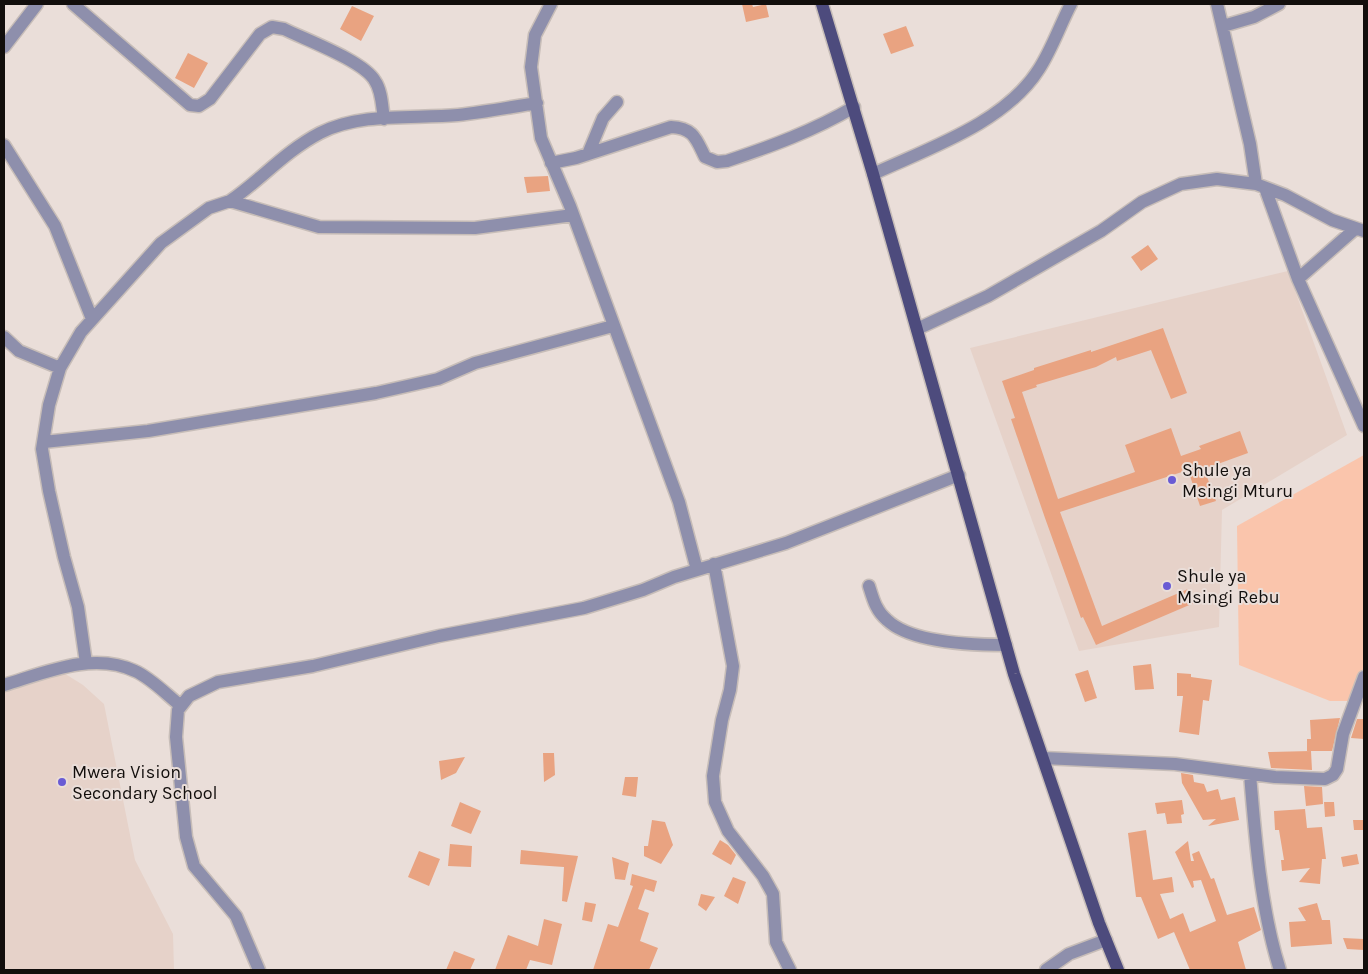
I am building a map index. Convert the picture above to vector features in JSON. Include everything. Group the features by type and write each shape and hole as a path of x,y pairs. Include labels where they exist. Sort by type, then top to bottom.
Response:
{"main road":[{"path":"822,4 854,107 918,329 1006,645 1043,758 1118,970"}],"street":[{"path":"4,47 37,4"},
{"path":"73,4 190,105 199,106 210,99 260,34 272,27 284,29 352,62 368,72 376,81 384,119"},
{"path":"551,4 535,34 531,68 541,138 573,215 679,502 697,570"},
{"path":"873,174 968,130 1018,95 1039,69 1071,4"},
{"path":"1217,4 1239,102 1261,186 1298,279 1364,426"},
{"path":"1223,26 1254,17 1279,4"},
{"path":"588,154 604,118 617,102"},
{"path":"86,663 78,607 49,491 42,449 49,404 60,368 81,332 161,243 209,208 230,201 254,184 291,150 322,132 347,124 384,119 458,114 537,103"},
{"path":"551,163 588,154 671,127 681,127 694,136 705,157 718,162 726,161 785,142 854,107"},
{"path":"4,145 55,226 92,319"},
{"path":"918,329 988,296 1101,231 1142,202 1181,184 1217,179 1261,186 1285,195 1332,220 1360,230"},
{"path":"230,201 319,227 475,228 573,215"},
{"path":"1298,279 1360,230"},
{"path":"44,442 148,431 376,393 438,379 475,363 613,326"},
{"path":"4,337 19,351 60,368"},
{"path":"259,970 236,916 194,866 186,837 176,737 178,710 189,696 218,682 313,666 439,636 584,608 643,590 714,564 786,543 959,475"},
{"path":"714,564 732,666 730,690 722,720 714,776 715,802 728,831 763,876 773,894 776,942 790,970"},
{"path":"869,586 876,608 887,621 906,632 946,641 1006,645"},
{"path":"4,685 86,663 111,664 135,671 181,706"},
{"path":"1043,758 1175,764 1315,780 1333,775 1337,769 1343,734 1350,710 1364,677"},
{"path":"1250,774 1254,822 1265,899 1280,970"},
{"path":"1046,970 1069,954 1106,940"}],"shaded area":[{"path":"1288,271 1347,435 1222,510 1219,627 1079,651 970,348"},
{"path":"1364,455 1364,701 1330,701 1239,665 1237,526"},
{"name":"Mwera Vision Secondary School","path":"59,670 83,685 104,704 135,860 173,934 174,970 4,970 4,688"}],"building":[{"path":"742,4 752,4 753,7 766,4 769,17 746,22"},
{"path":"352,6 374,16 361,41 340,29"},
{"path":"906,26 914,46 891,54 883,34"},
{"path":"188,53 208,63 194,88 175,78"},
{"path":"548,176 550,191 527,193 524,177"},
{"path":"1148,245 1158,259 1141,271 1131,257"},
{"path":"1163,328 1187,393 1171,399 1151,350 1117,361 1116,357 1096,367 1036,385 1037,387 1022,392 1058,499 1135,472 1125,445 1171,428 1181,456 1201,449 1199,446 1240,431 1248,453 1204,469 1216,501 1200,506 1188,470 1060,512 1102,626 1188,589 1194,603 1096,645 1083,617 1081,618 1045,518 1011,419 1015,418 1002,381 1034,370 1034,368 1091,350 1091,352"},
{"path":"1151,664 1154,689 1135,690 1133,666"},
{"path":"1088,670 1097,698 1085,702 1075,674"},
{"path":"1177,673 1191,674 1191,677 1212,680 1209,701 1203,700 1199,735 1179,732 1183,696 1177,696"},
{"path":"1340,718 1332,751 1307,751 1307,739 1311,739 1310,720"},
{"path":"1357,719 1364,719 1364,739 1351,738"},
{"path":"1311,751 1312,770 1271,768 1268,752"},
{"path":"543,753 554,753 555,775 544,782"},
{"path":"465,757 456,773 441,780 439,761"},
{"path":"1181,773 1193,775 1194,782 1204,784 1207,792 1218,789 1221,800 1235,797 1239,820 1208,826 1216,819 1203,820 1182,783"},
{"path":"625,777 638,777 636,797 622,795"},
{"path":"1304,786 1322,787 1323,804 1306,806"},
{"path":"1182,800 1184,814 1181,815 1182,823 1167,824 1165,813 1157,814 1155,803"},
{"path":"460,802 481,811 471,834 451,826"},
{"path":"1324,802 1334,802 1335,816 1325,817"},
{"path":"1305,809 1307,828 1322,827 1326,859 1322,859 1320,884 1299,882 1310,868 1282,871 1281,860 1284,860 1279,830 1275,830 1274,811"},
{"path":"652,820 665,822 673,845 661,864 644,856 644,846 648,846"},
{"path":"1353,820 1364,820 1364,830 1354,830"},
{"path":"1146,830 1153,880 1172,877 1174,892 1160,894 1170,919 1183,913 1190,932 1216,921 1201,880 1193,881 1194,887 1192,888 1175,852 1188,841 1191,861 1194,861 1192,854 1199,851 1211,879 1214,878 1227,915 1254,907 1261,930 1238,942 1246,970 1190,970 1174,932 1158,939 1141,897 1136,897 1128,833"},
{"path":"720,840 728,845 736,855 731,865 712,854"},
{"path":"450,844 472,846 471,867 448,866"},
{"path":"521,850 578,856 567,902 562,901 564,867 520,864"},
{"path":"419,851 440,859 429,886 408,877"},
{"path":"1357,854 1359,864 1343,867 1341,857"},
{"path":"612,857 629,863 625,880 615,879"},
{"path":"632,874 657,881 654,892 645,889 638,909 649,913 640,941 658,948 649,970 593,970 608,924 618,927 633,886 630,885"},
{"path":"733,877 746,882 738,904 724,896"},
{"path":"701,894 715,897 706,911 698,905"},
{"path":"585,902 596,904 592,922 582,920"},
{"path":"1317,903 1322,920 1330,920 1332,944 1291,947 1289,922 1306,921 1298,908"},
{"path":"544,919 562,924 552,965 530,960 526,970 495,970 508,935 538,946"},
{"path":"1343,938 1364,939 1364,950 1347,949"},
{"path":"454,951 475,959 470,970 446,970"}],"place":[{"name":"Shule ya Msingi Mturu","path":"1172,480"},
{"name":"Shule ya Msingi Rebu","path":"1167,586"},
{"name":"Mwera Vision Secondary School","path":"62,782"}]}
